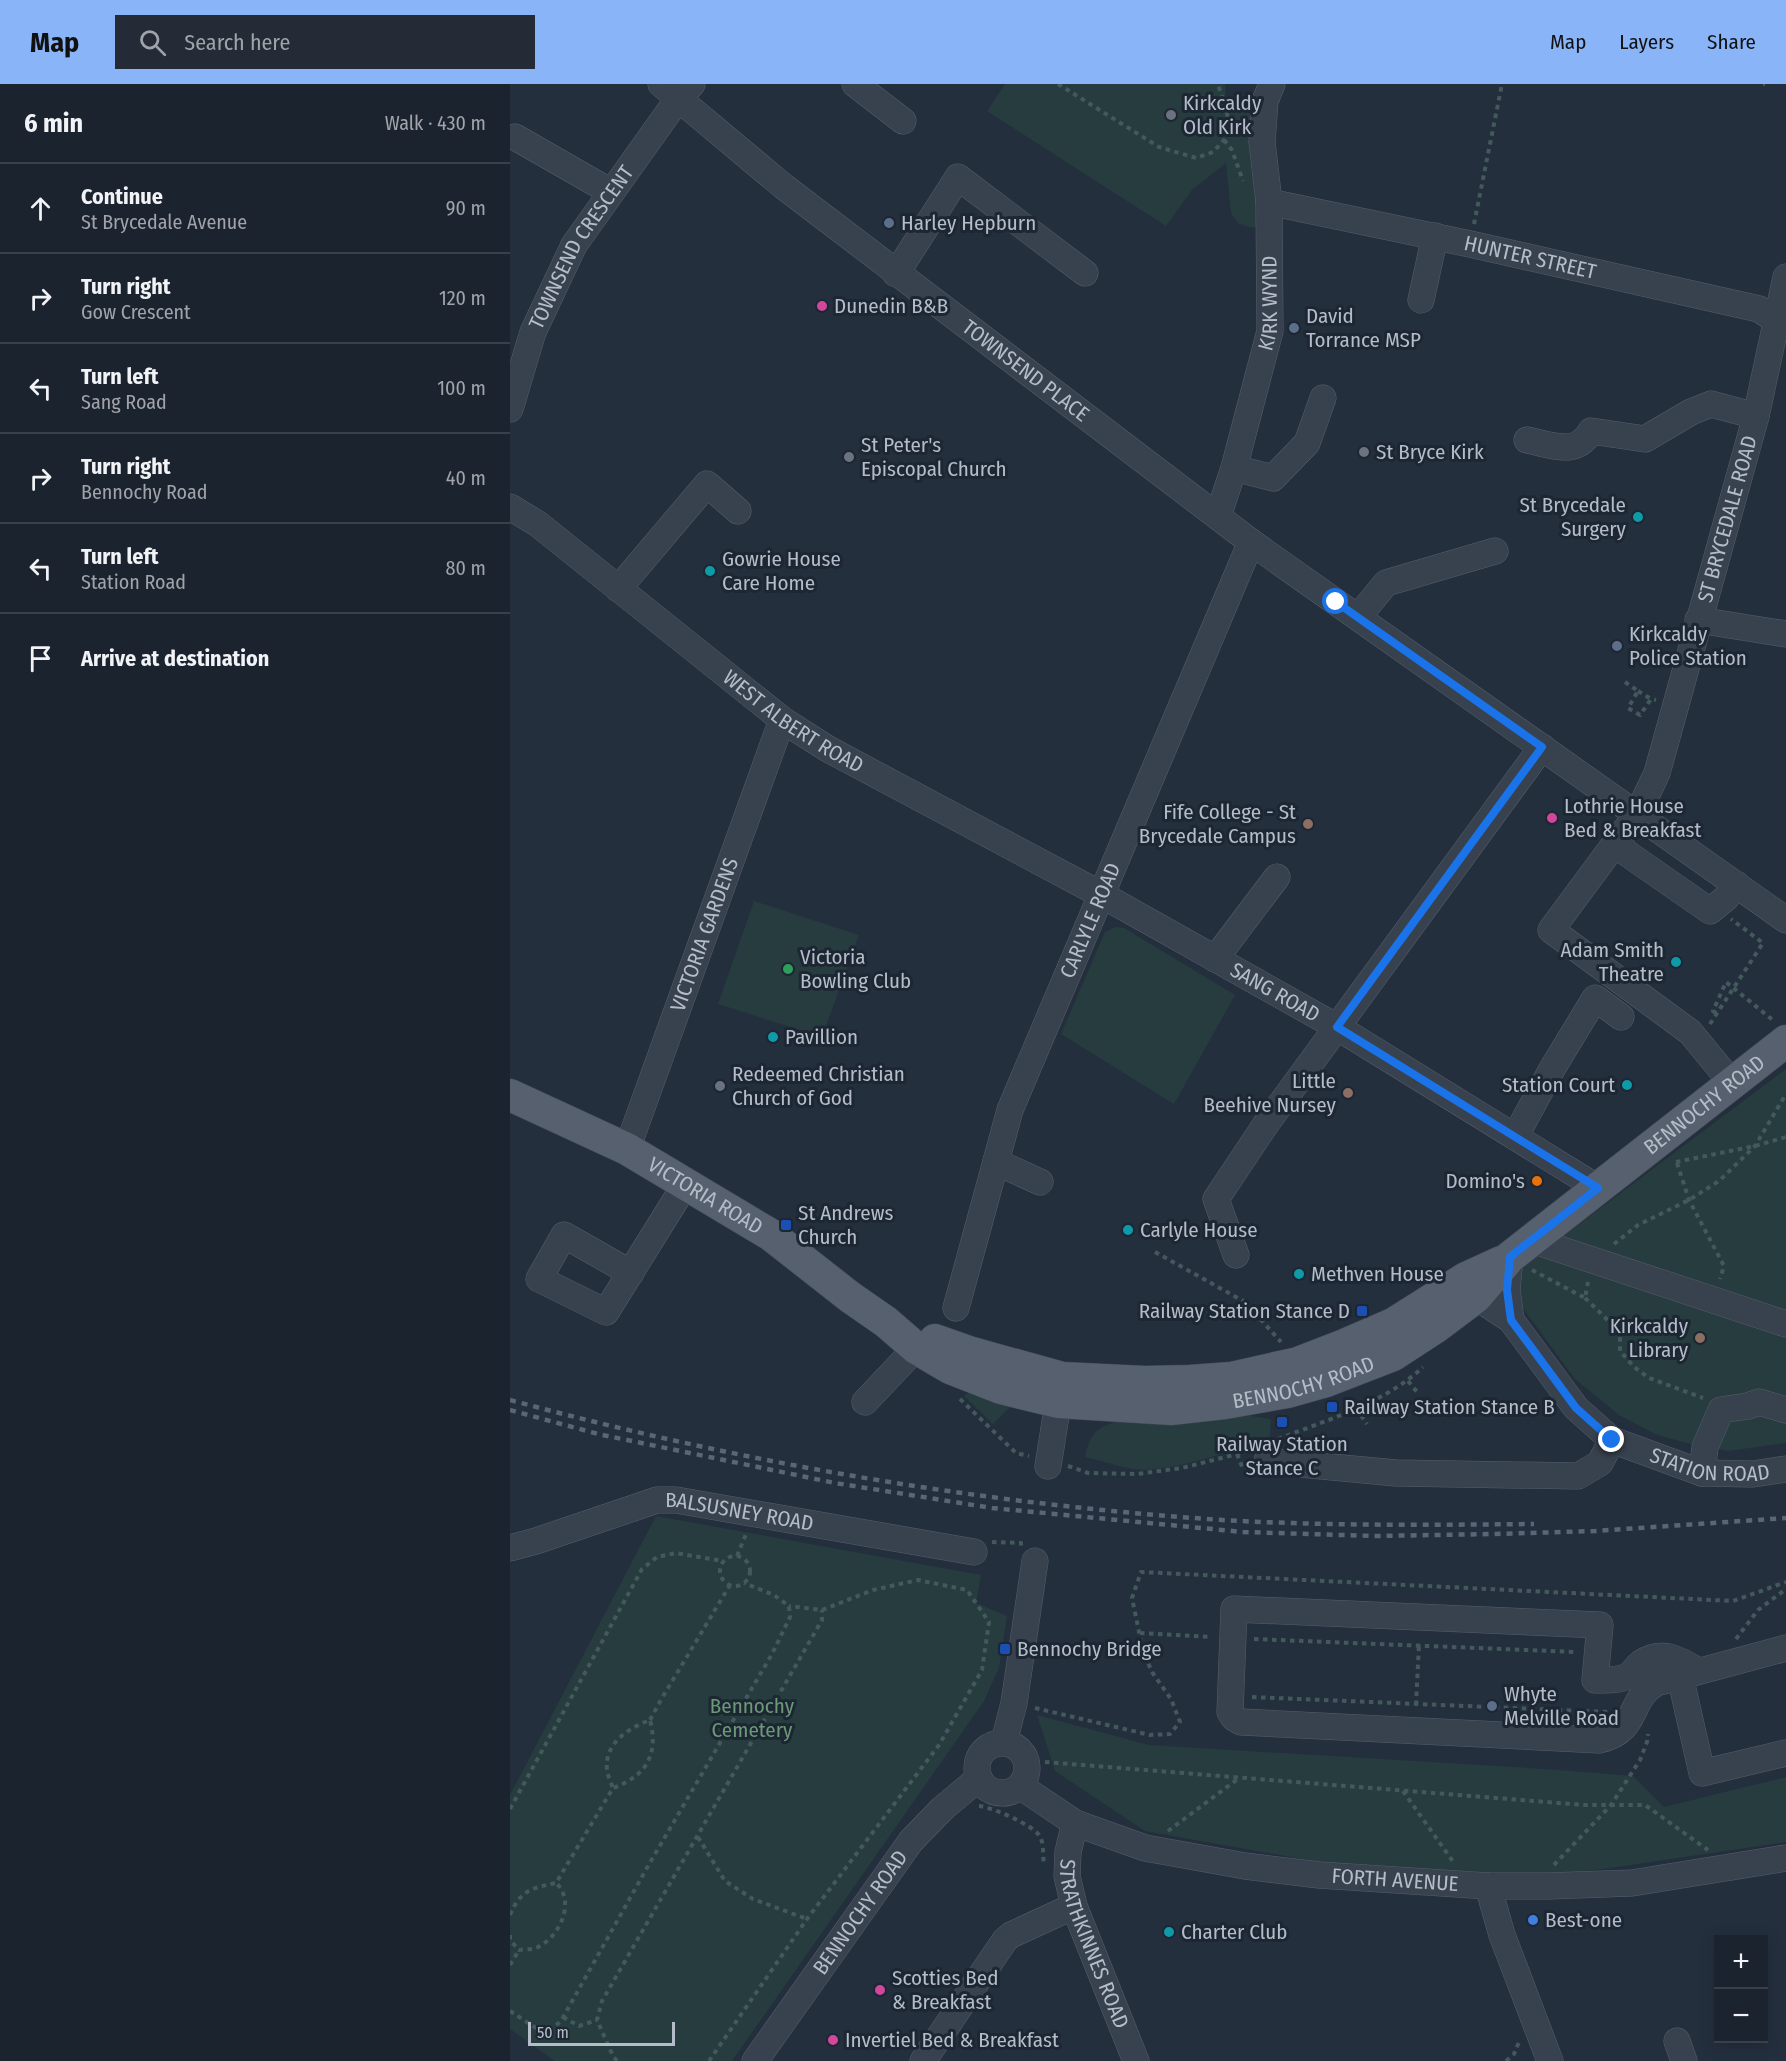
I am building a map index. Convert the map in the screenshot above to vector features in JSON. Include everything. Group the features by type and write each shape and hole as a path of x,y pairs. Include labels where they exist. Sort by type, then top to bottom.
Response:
{"main road":[{"name":"BENNOCHY ROAD","path":"886,1322 972,1353 1060,1390 1171,1409 1225,1403 1287,1392 1326,1381 1393,1355 1476,1297 1521,1249 1732,1083 1782,1032"},
{"name":"VICTORIA ROAD","path":"510,1095 627,1149 771,1235 886,1322"},
{"name":"BENNOCHY ROAD","path":"886,1322 916,1348 950,1368 1001,1388 1060,1390 1145,1382 1231,1378 1292,1364 1393,1324 1466,1278 1521,1249"}],"street":[{"path":"855,84 903,121"},
{"name":"KIRK WYND","path":"1218,516 1234,468 1270,332 1269,202 1262,142 1265,101 1272,84"},
{"name":"TOWNSEND CRESCENT","path":"510,409 533,332 574,245 677,89"},
{"name":"TOWNSEND PLACE","path":"677,89 783,186 1251,542 1786,920"},
{"path":"515,137 611,192"},
{"path":"897,274 958,177 1085,273"},
{"name":"HUNTER STREET","path":"1269,202 1470,244 1774,319"},
{"path":"1421,300 1434,236"},
{"name":"ST BRYCEDALE ROAD","path":"1698,1042 1690,1032 1551,930 1637,815 1657,773 1756,416 1774,319 1786,278"},
{"path":"1234,468 1273,478 1307,443 1323,398"},
{"path":"1527,440 1567,448 1585,441 1592,431 1645,439 1691,412 1711,404 1756,416"},
{"path":"618,589 706,484 738,511"},
{"name":"WEST ALBERT ROAD","path":"510,507 538,524 784,721 828,749 1102,895"},
{"name":"CARLYLE ROAD","path":"956,1308 1010,1110 1251,542"},
{"path":"1358,617 1386,583 1495,550"},
{"path":"1698,620 1786,634"},
{"name":"VICTORIA GARDENS","path":"627,1149 778,731 784,721"},
{"path":"1236,1255 1216,1200 1266,1124 1542,747"},
{"path":"1619,838 1621,846 1628,854 1710,911 1726,898 1736,884"},
{"path":"1215,958 1277,877"},
{"name":"SANG ROAD","path":"1102,895 1337,1027 1598,1188"},
{"path":"1515,1137 1594,998 1621,1017"},
{"path":"1698,1042 1732,1083"},
{"path":"996,1162 1040,1182"},
{"path":"632,1273 685,1185"},
{"path":"1521,1249 1592,1260 1786,1324"},
{"name":"STATION ROAD","path":"1511,1320 1507,1290 1521,1249"},
{"name":"STATION ROAD","path":"1476,1297 1511,1320 1576,1408 1612,1440 1702,1473 1753,1474 1786,1469"},
{"path":"865,1402 916,1348"},
{"path":"1043,1460 1060,1390"},
{"path":"1702,1473 1705,1447 1721,1410 1759,1402 1786,1410"},
{"path":"1265,1450 1396,1473 1578,1476 1600,1463 1612,1440"},
{"name":"BALSUSNEY ROAD","path":"510,1548 657,1500 676,1500 974,1552"},
{"path":"1004,1742 1014,1703 1035,1561"},
{"path":"1786,1648 1689,1674 1656,1683 1647,1689 1639,1700 1640,1720 1611,1738 1599,1740 1241,1722 1230,1712 1234,1609 1600,1625 1595,1680 1619,1680 1631,1675 1639,1665 1652,1657 1665,1655 1682,1661 1689,1674 1702,1773 1786,1753"},
{"path":"1004,1742 1018,1748 1027,1762 1027,1775 1020,1786 1010,1792 998,1793 987,1788 979,1778 977,1771 979,1756 990,1746 1004,1742"},
{"name":"BENNOCHY ROAD","path":"755,2061 911,1840 942,1809 979,1778"},
{"name":"FORTH AVENUE","path":"1020,1786 1075,1823 1145,1848 1245,1866 1319,1875 1479,1885 1549,1886 1632,1883 1786,1858"},
{"name":"STRATHKINNES ROAD","path":"1075,1823 1068,1852 1067,1876 1074,1906 1136,2061"},
{"path":"1479,1885 1502,1935 1550,2061"},
{"path":"923,2061 1005,1940 1011,1935 1074,1906"}],"path":[{"path":"1058,84 1159,147 1196,158 1213,152 1224,140 1228,130 1228,117 1218,84"},
{"path":"1470,244 1502,84"},
{"path":"1224,140 1232,150 1243,181 1249,185"},
{"path":"1625,682 1650,699 1676,701"},
{"path":"1638,691 1628,708 1640,715 1650,699"},
{"path":"1698,1042 1763,943 1715,908"},
{"path":"1716,1013 1713,1011 1726,982 1782,1032"},
{"path":"1585,1298 1592,1260 1638,1225 1689,1200 1719,1180 1755,1146 1786,1094"},
{"path":"1646,1151 1677,1162 1755,1146 1786,1137"},
{"path":"1677,1162 1689,1200 1724,1266"},
{"path":"1521,1249 1585,1298 1620,1332 1620,1351 1634,1367 1648,1378 1703,1398 1721,1410"},
{"path":"1155,1252 1245,1302 1279,1338 1292,1364"},
{"path":"958,1398 1016,1453 1088,1473 1137,1474 1182,1468 1265,1450 1408,1381 1418,1393"},
{"path":"1356,1408 1367,1424"},
{"path":"974,1552 990,1542 1021,1543 1020,1561 1035,1561"},
{"path":"510,1809 642,1569 657,1557 676,1553 723,1561 732,1556 746,1560 750,1569 748,1579 740,1585 726,1583 721,1575 723,1561"},
{"path":"1026,1706 1150,1735 1170,1734 1180,1722 1171,1699 1152,1672 1143,1651 1132,1598 1141,1572 1733,1601 1786,1582"},
{"path":"709,2061 807,1919 939,1745 982,1670 989,1622 968,1590 918,1580 873,1590 822,1610 789,1606 774,1594 744,1583"},
{"path":"510,1915 516,1900 532,1888 556,1883 613,1788 629,1782 643,1770 653,1752 654,1735 651,1720 730,1585"},
{"path":"510,2011 538,2030 549,2031 561,2021 772,1654 790,1617 789,1606"},
{"path":"618,2061 604,2039 597,2020 607,1993 822,1620 822,1610"},
{"path":"1415,1731 1419,1617"},
{"path":"1231,1696 1602,1712 1640,1720 1647,1742 1640,1760 1611,1805 1549,1870 1549,1886"},
{"path":"613,1788 607,1770 608,1755 618,1739 633,1726 651,1720"},
{"path":"1045,1762 1584,1805 1646,1805 1733,1867"},
{"path":"1145,1848 1240,1778"},
{"path":"1402,1790 1479,1885"},
{"path":"970,1806 986,1807 1038,1833 1043,1844 1042,1855 1046,1869"},
{"path":"698,1837 725,1881 753,1899 807,1919"},
{"path":"519,1950 537,1948 556,1933 563,1915 565,1900 556,1883"},
{"path":"510,1935 510,1941 519,1950"},
{"path":"510,1965 519,1950"},
{"path":"563,2017 579,2026 597,2020"},
{"path":"1506,2061 1514,2054 1519,2043 1519,2035"}],"green space":[{"path":"1005,84 1225,84 1226,99 1252,110 1250,157 1259,225 1253,228 1239,224 1231,213 1226,163 1192,190 1166,226 987,111"},
{"name":"Victoria Bowling Club","path":"754,901 859,935 822,1037 718,1004"},
{"path":"1116,927 1124,928 1235,995 1174,1104 1061,1034 1105,932"},
{"path":"1786,1069 1786,1443 1728,1451 1655,1434 1619,1415 1575,1379 1519,1303 1514,1273"},
{"path":"971,1391 1012,1405 993,1424 964,1396"},
{"path":"1233,1413 1271,1419 1270,1437 1208,1458 1160,1469 1138,1470 1085,1457 1090,1440 1104,1426 1128,1419"},
{"name":"Bennochy Cemetery","path":"656,1516 981,1575 976,1603 1007,1616 999,1668 984,1701 732,2061 555,2061 510,2029 510,1795"},
{"path":"1037,1715 1149,1745 1633,1776 1664,1807 1786,1777 1786,1842 1555,1876 1330,1864 1145,1831 1055,1771"}],"railway":[{"path":"510,1400 598,1423 774,1461 952,1492 1042,1503 1132,1513 1261,1522 1378,1525 1534,1524"},
{"path":"510,1410 598,1434 835,1483 992,1508 1243,1532 1375,1536 1495,1534 1595,1531 1786,1518"}],"place":[{"name":"Kirkcaldy Old Kirk","path":"1171,115"},
{"name":"Harley Hepburn","path":"889,223"},
{"name":"Dunedin B&B","path":"822,306"},
{"name":"David Torrance MSP","path":"1294,328"},
{"name":"St Bryce Kirk","path":"1364,452"},
{"name":"St Peter's Episcopal Church","path":"849,457"},
{"name":"St Brycedale Surgery","path":"1638,517"},
{"name":"Gowrie House Care Home","path":"710,571"},
{"name":"Kirkcaldy Police Station","path":"1617,646"},
{"name":"Lothrie House Bed & Breakfast","path":"1552,818"},
{"name":"Fife College - St Brycedale Campus","path":"1308,824"},
{"name":"Adam Smith Theatre","path":"1676,962"},
{"name":"Victoria Bowling Club","path":"788,969"},
{"name":"Pavillion","path":"773,1037"},
{"name":"Station Court","path":"1627,1085"},
{"name":"Redeemed Christian Church of God","path":"720,1086"},
{"name":"Little Beehive Nursey","path":"1348,1093"},
{"name":"Domino's","path":"1537,1181"},
{"name":"St Andrews Church","path":"786,1225"},
{"name":"Carlyle House","path":"1128,1230"},
{"name":"Methven House","path":"1299,1274"},
{"name":"Railway Station Stance D","path":"1362,1311"},
{"name":"Kirkcaldy Library","path":"1700,1338"},
{"name":"Railway Station Stance B","path":"1332,1407"},
{"name":"Railway Station Stance C","path":"1282,1422"},
{"name":"Bennochy Bridge","path":"1005,1649"},
{"name":"Whyte Melville Road","path":"1492,1706"},
{"name":"Best-one","path":"1533,1920"},
{"name":"Charter Club","path":"1169,1932"},
{"name":"Scotties Bed & Breakfast","path":"880,1990"},
{"name":"Invertiel Bed & Breakfast","path":"833,2040"}],"route":[{"path":"1336,602 1542,747 1337,1027 1598,1188 1510,1257 1507,1290 1511,1320 1576,1408 1612,1440"}]}
